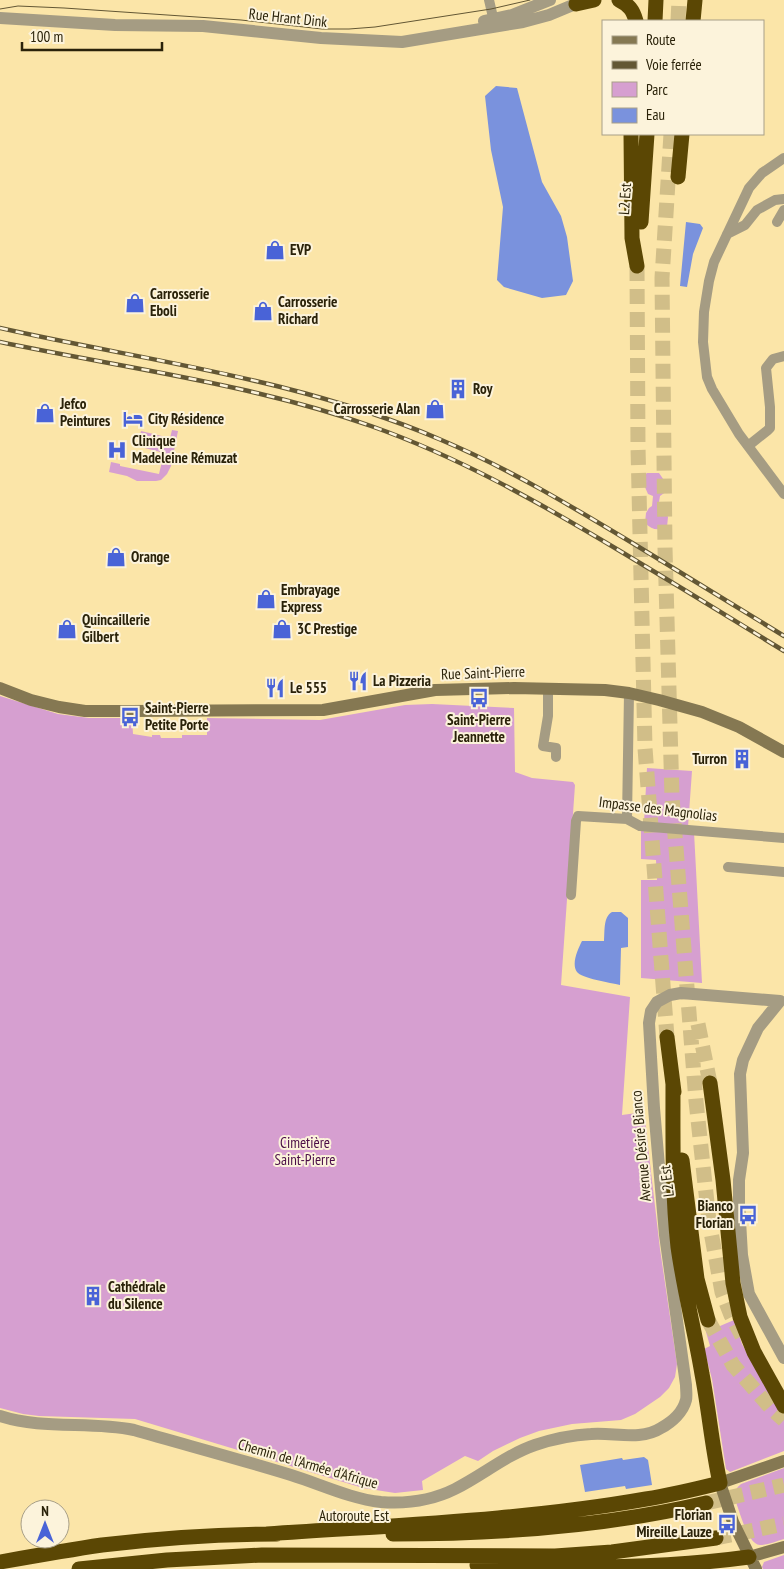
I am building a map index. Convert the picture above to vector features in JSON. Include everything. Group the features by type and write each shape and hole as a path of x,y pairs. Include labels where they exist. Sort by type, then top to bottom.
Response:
{"highway":[{"path":"580,2 594,0"},
{"path":"619,0 628,4 637,20"},
{"path":"637,20 640,0"},
{"path":"655,20 656,0"},
{"path":"693,20 695,0"},
{"name":"L2 Est","path":"631,135 632,238 637,266 647,135"},
{"path":"678,177 682,135"},
{"name":"L2 Est","path":"667,1036 697,1279 708,1320"},
{"path":"268,1534 506,1517 573,1510 647,1499 720,1483 702,1374 687,1304 676,1225 673,1083"},
{"path":"710,1083 723,1180 733,1283 740,1317 754,1352 784,1406"},
{"name":"Autoroute Est","path":"0,1562 102,1545 208,1535 457,1534 579,1526 660,1514 706,1503"},
{"path":"79,1569 167,1560 262,1555 555,1556 612,1552 716,1538"},
{"path":"344,1554 508,1567 574,1569 752,1563"}],"main road":[{"name":"Rue Saint-Pierre","path":"0,688 46,704 79,710 228,711 323,710 435,690 548,688 605,690 629,693 702,712 755,735 784,752"},
{"name":"Rue Saint-Pierre","path":"755,735 784,744"},
{"path":"784,1461 720,1483 733,1522 752,1563 784,1547"}],"street":[{"path":"489,0 494,23"},
{"path":"494,23 550,0"},
{"path":"494,23 540,18 580,2"},
{"name":"Rue Hrant Dink","path":"0,18 115,25 203,26 321,38 402,42 494,23"},
{"path":"784,158 762,173 751,185 714,262 704,312 703,342 707,377 712,389 739,434 784,494"},
{"path":"727,234 745,225 757,210 775,200 784,199"},
{"path":"778,222 784,210"},
{"path":"748,446 770,428 766,368 773,359 784,356"},
{"path":"548,688 539,745 556,748 556,757"},
{"path":"627,819 629,693"},
{"name":"Impasse des Magnolias","path":"571,895 576,821 578,816 627,819 640,826 784,838"},
{"path":"728,867 784,872"},
{"name":"Avenue Désiré Bianco","path":"680,1412 686,1401 686,1385 665,1235 653,1089 649,1023 651,1011 658,1002 670,995 681,993 782,998"},
{"name":"Avenue Désiré Bianco","path":"782,998 758,1028 743,1060 740,1074 743,1153 739,1180 739,1203 742,1255 750,1294 784,1358"},
{"name":"Chemin de l'Armée d'Afrique","path":"0,1416 22,1422 123,1428 291,1475 362,1498 381,1502 406,1502 434,1498 454,1490 509,1456 534,1446 559,1438 590,1434 648,1434 660,1429 680,1412"}],"green space":[{"path":"172,430 178,431 171,466 161,480 137,481 127,476 109,472 111,462 120,464 120,466 159,474 164,453 137,446 141,431 170,438"},
{"path":"647,473 659,473 666,483 667,491 660,496 658,508 665,511 668,517 667,527 655,529 645,523 646,513 652,506 653,496 648,494 641,478"},
{"name":"Cimetière Saint-Pierre","path":"0,696 58,714 89,718 132,718 133,734 152,737 152,735 160,735 161,738 182,738 182,735 207,735 207,718 320,720 405,705 432,704 514,708 515,772 532,778 573,782 575,785 561,985 630,997 622,1115 644,1112 660,1249 677,1364 675,1377 669,1388 660,1397 635,1414 621,1420 572,1424 539,1431 493,1451 478,1461 465,1456 422,1481 423,1490 395,1493 363,1488 135,1419 39,1416 0,1408"},
{"path":"647,768 692,771 688,827 644,823"},
{"path":"641,830 694,832 702,983 641,978 641,880 657,880 656,860 641,859"},
{"path":"734,1320 742,1344 784,1420 784,1451 730,1472 726,1469 712,1379 704,1349 710,1346 706,1332"},
{"path":"784,1468 784,1539 760,1545 751,1539 744,1526 735,1500 735,1491 741,1484"},
{"path":"784,1555 784,1569 763,1569 764,1562"}],"water":[{"path":"496,86 517,88 542,182 561,216 567,237 573,281 566,295 542,298 504,287 497,280 503,207 491,150 485,96"},
{"path":"686,222 700,224 703,228 693,254 687,287 680,286"},
{"path":"612,912 621,912 628,918 628,947 621,948 620,985 584,976 575,969 576,957 582,941 604,941 607,917"},
{"path":"644,1457 648,1460 652,1485 626,1489 625,1486 585,1492 580,1465 622,1458 623,1460"}],"tunnel":[{"path":"678,20 679,0"},
{"path":"671,135 662,278 665,548 672,797 696,1101 709,1221 722,1292 742,1336"},
{"path":"637,266 638,447 645,748 667,1037"},
{"path":"698,1024 710,1083"},
{"path":"708,1320 733,1365 784,1420"},
{"path":"706,1503 784,1485"},
{"path":"716,1538 784,1524"}],"tram line":[{"path":"0,9 18,6 64,8 241,20 322,29 349,29 375,27 491,9 530,0"}],"railway":[{"path":"0,328 222,373 332,401 386,418 465,450 514,475 634,544 784,636"},
{"path":"0,342 234,388 326,411 404,438 498,482 560,516 784,651"}],"place":[{"name":"EVP","path":"275,250"},
{"name":"Carrosserie Eboli","path":"135,303"},
{"name":"Carrosserie Richard","path":"263,311"},
{"name":"Roy","path":"458,389"},
{"name":"Carrosserie Alan","path":"435,409"},
{"name":"Jefco Peintures","path":"45,413"},
{"name":"City Résidence","path":"133,419"},
{"name":"Clinique Madeleine Rémuzat","path":"117,450"},
{"name":"Orange","path":"116,557"},
{"name":"Embrayage Express","path":"266,599"},
{"name":"Quincaillerie Gilbert","path":"67,629"},
{"name":"3C Prestige","path":"282,629"},
{"name":"La Pizzeria","path":"358,681"},
{"name":"Le 555","path":"275,688"},
{"name":"Saint-Pierre Jeannette","path":"479,698"},
{"name":"Saint-Pierre Petite Porte","path":"130,717"},
{"name":"Turron","path":"742,759"},
{"name":"Bianco Florian","path":"748,1215"},
{"name":"Cathédrale du Silence","path":"93,1296"},
{"name":"Florian Mireille Lauze","path":"727,1524"}]}
